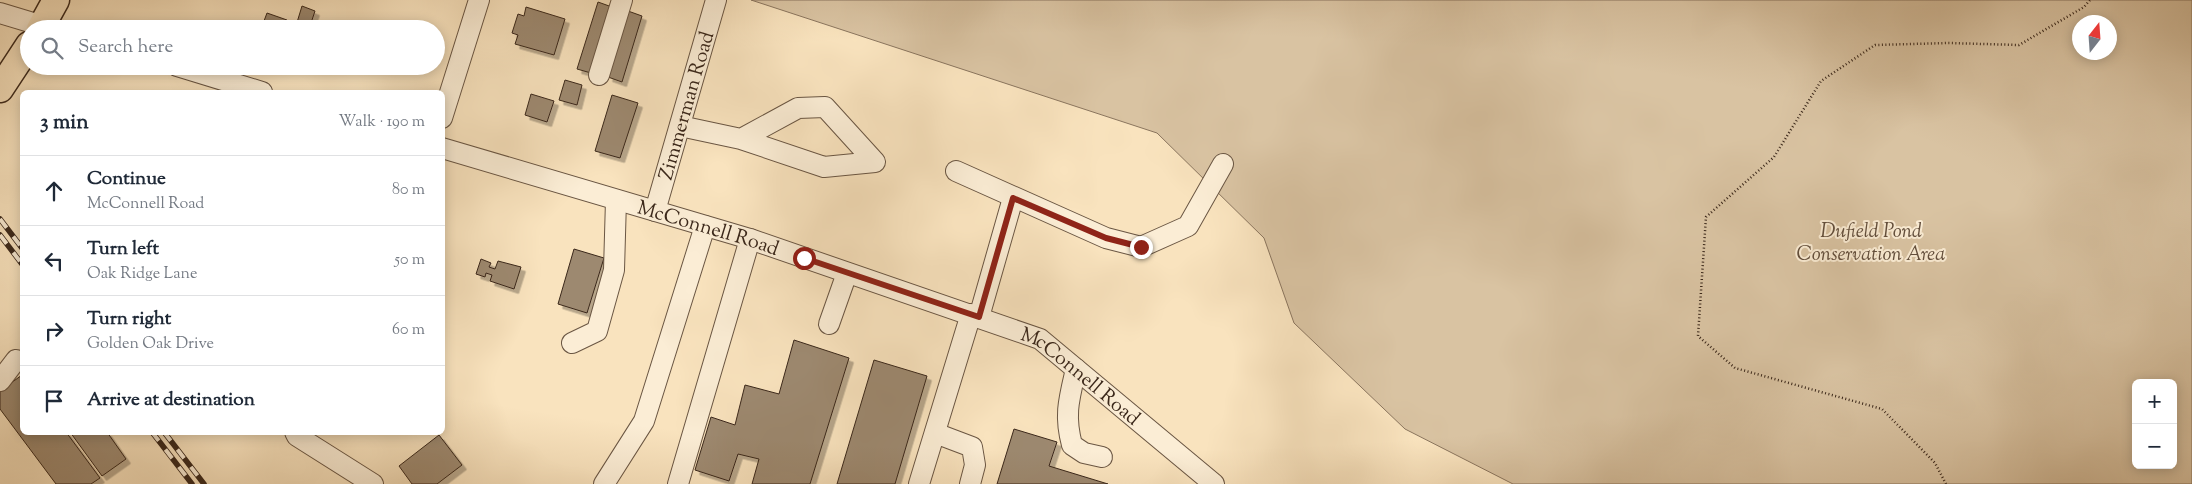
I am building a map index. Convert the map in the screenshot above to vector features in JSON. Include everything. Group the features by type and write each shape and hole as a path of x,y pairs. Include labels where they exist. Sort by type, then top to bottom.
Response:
{"main road":[{"path":"47,20 56,0"},
{"path":"0,89 20,61"}],"street":[{"path":"445,108 479,0"},
{"path":"599,75 622,0"},
{"name":"Zimmerman Road","path":"655,211 716,0"},
{"path":"0,13 20,22"},
{"path":"205,75 252,90"},
{"path":"680,126 741,140 824,167 875,162 825,107 798,108 741,140"},
{"name":"McConnell Road","path":"445,149 750,239 846,274 1040,339 1214,484"},
{"path":"956,171 1106,238 1141,247 1188,226 1223,164"},
{"path":"919,484 934,433 975,316 1013,198"},
{"path":"572,343 597,331 602,317 614,270 616,200"},
{"path":"604,484 644,421 705,226"},
{"path":"678,484 750,239"},
{"path":"829,324 846,274"},
{"path":"0,381 16,360"},
{"path":"1076,369 1066,407 1067,426 1072,445 1084,453 1102,457"},
{"path":"934,433 972,447 975,465 970,484"},
{"path":"296,435 373,484"}],"path":[{"path":"1946,484 1935,463 1882,408 1736,368 1698,336 1706,217 1774,157 1821,81 1875,45 1949,43 2019,45 2084,7 2090,0"}],"green space":[{"name":"Dufield Pond Conservation Area","path":"751,0 2192,0 2192,484 1513,484 1405,429 1294,323 1264,238 1157,133"}],"building":[{"path":"598,2 612,7 591,73 577,69"},
{"path":"302,6 315,11 312,20 298,20"},
{"path":"526,7 565,19 554,55 515,44 518,35 512,33 518,14 524,16"},
{"path":"628,11 642,16 622,82 608,77"},
{"path":"267,13 287,20 264,20"},
{"path":"565,80 582,85 577,105 559,100"},
{"path":"531,94 554,101 547,122 525,115"},
{"path":"612,95 638,103 620,158 595,151"},
{"path":"574,249 604,258 587,313 558,304"},
{"path":"481,259 491,263 489,267 495,269 498,261 521,267 514,289 490,281 492,275 486,273 485,277 476,274"},
{"path":"794,340 849,358 810,484 752,484 759,459 738,454 729,481 695,470 711,417 735,425 745,385 779,394"},
{"path":"874,360 927,376 895,484 837,484"},
{"path":"20,376 20,435 68,435 100,478 91,484 56,484 0,409 0,391"},
{"path":"1014,429 1057,442 1049,466 1108,484 997,484"},
{"path":"72,435 109,435 126,459 102,476"},
{"path":"439,435 462,465 437,484 412,484 399,466"}],"railway":[{"path":"0,219 20,245"},
{"path":"0,235 20,261"},
{"path":"154,435 192,484"},
{"path":"166,435 204,484"}],"route":[{"path":"804,258 979,317 1013,198 1106,238 1141,247"}]}
